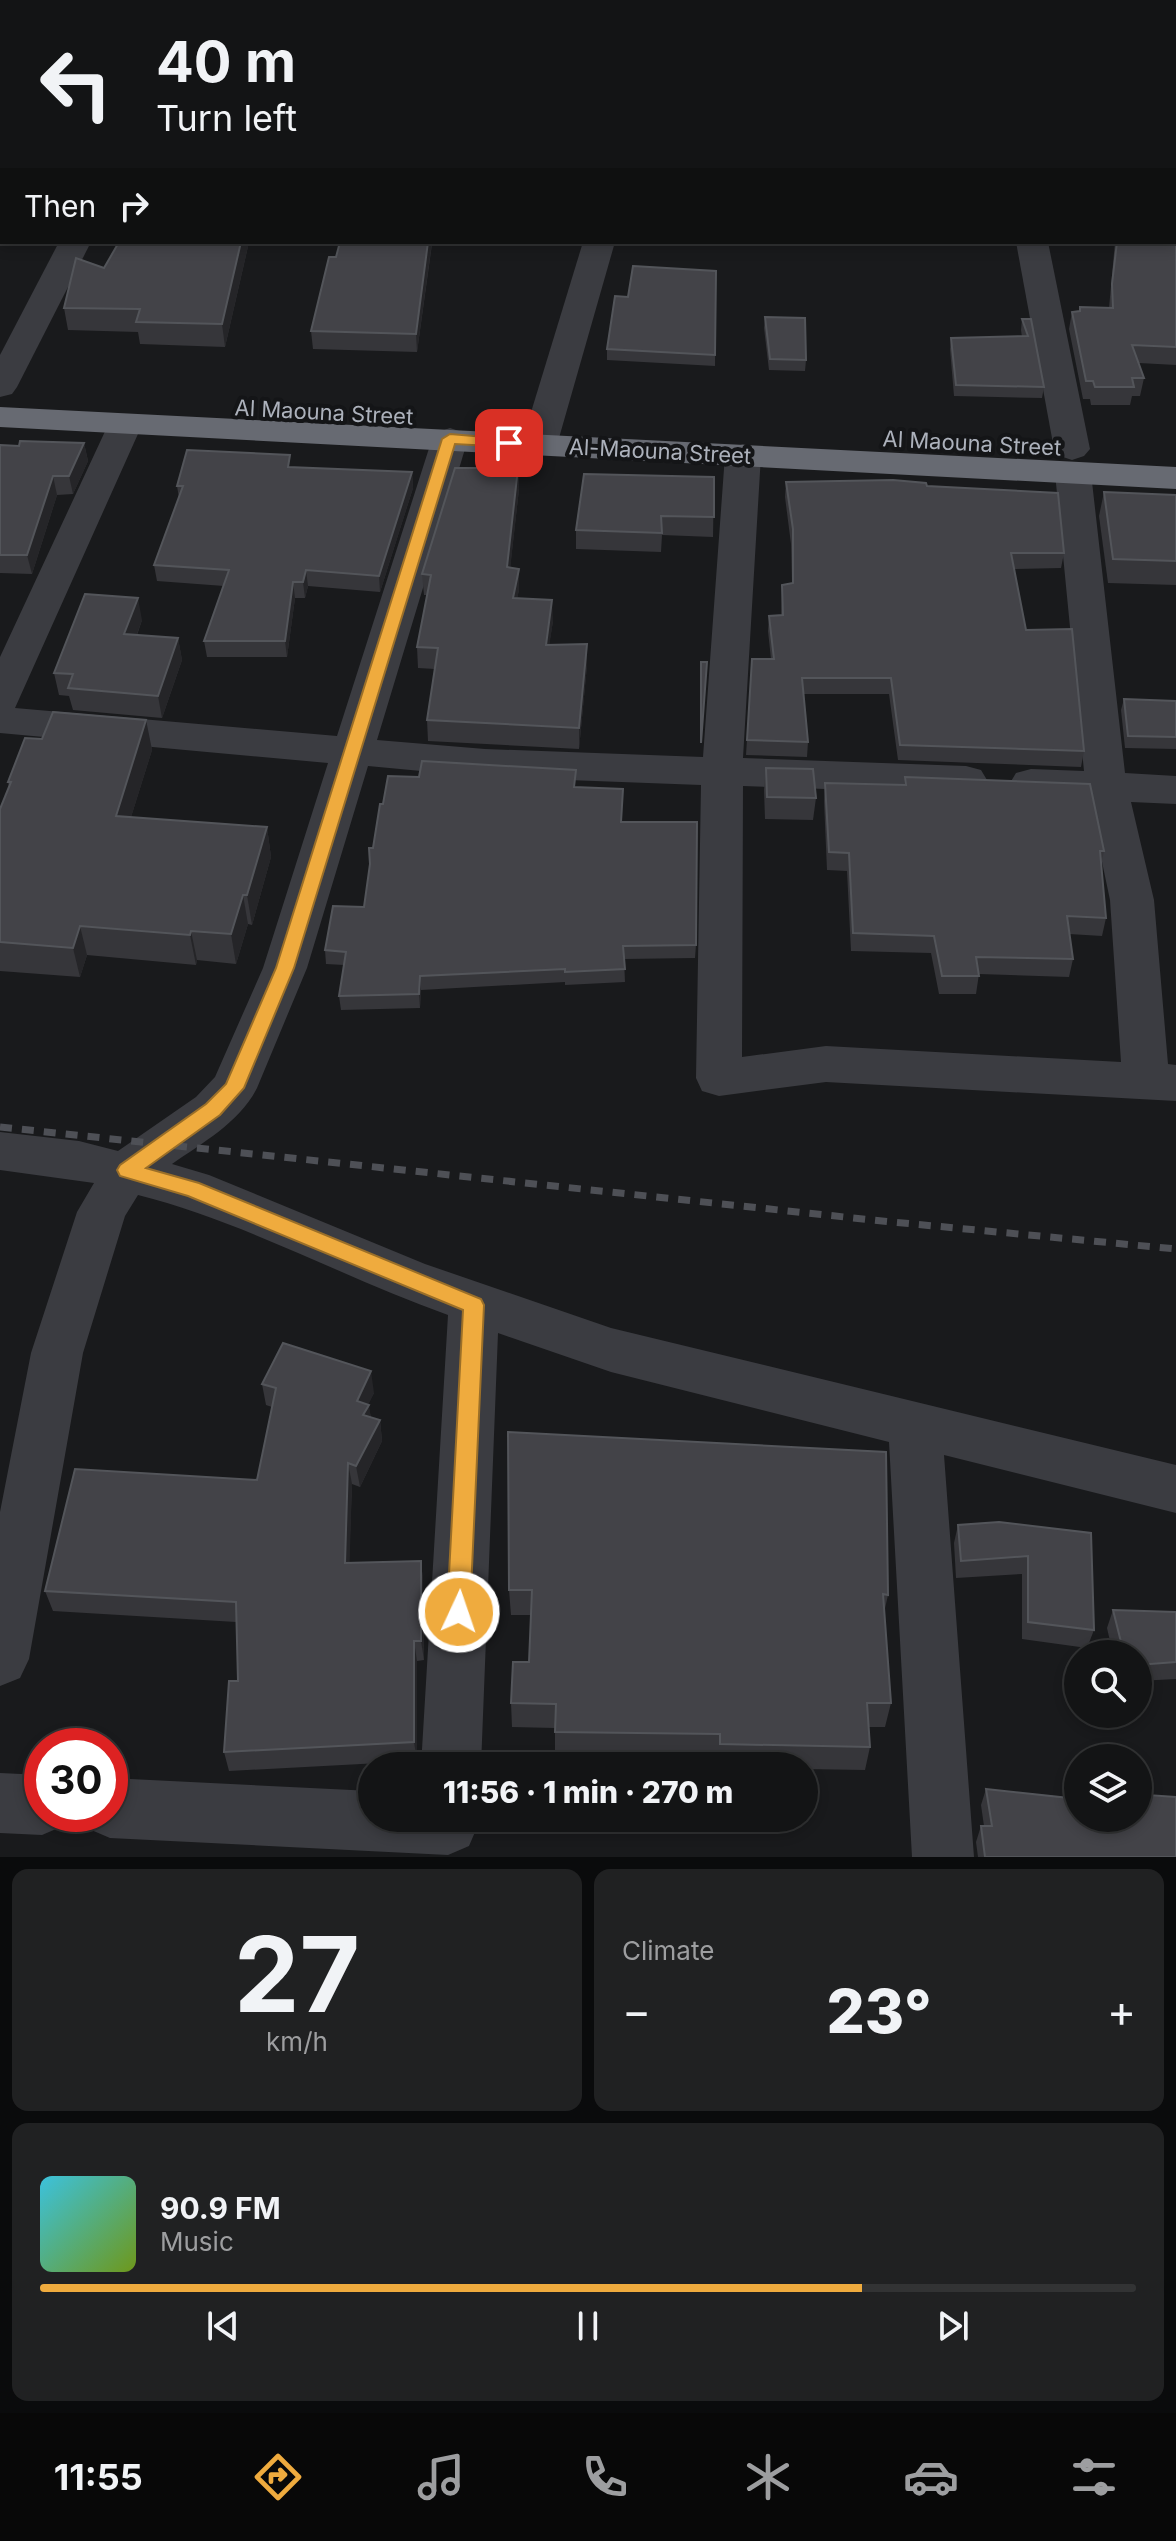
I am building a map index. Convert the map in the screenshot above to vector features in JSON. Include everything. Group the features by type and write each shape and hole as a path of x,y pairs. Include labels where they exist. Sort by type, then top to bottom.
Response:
{"highway":[{"name":"Al Maouna Street","path":"0,394 543,434 1072,461 1176,454"},
{"name":"Al-Maouna Street","path":"0,417 450,439 543,434 743,455 1072,461 1176,478"}],"street":[{"path":"0,387 74,244"},
{"path":"543,434 598,244"},
{"path":"743,455 722,773 719,1078 826,1064 1161,1082 1132,900 1106,785 1072,461 1032,244"},
{"path":"0,700 125,425"},
{"path":"0,1659 57,1353 102,1212 127,1170 213,1110 234,1088 285,968 450,439"},
{"path":"0,720 485,763 1176,790"},
{"path":"0,1151 79,1160 192,1189 474,1305 611,1350 1176,1489"},
{"path":"452,1752 474,1305"},
{"path":"915,1424 943,1857"},
{"path":"0,1803 24,1804"},
{"path":"128,1809 448,1833"}],"building":[{"path":"118,244 241,244 222,324 136,322 140,309 64,308 76,258 104,268"},
{"path":"339,244 428,244 416,334 311,331 329,257 336,257"},
{"path":"1117,244 1176,244 1176,347 1132,345 1144,378 1132,378 1134,387 1095,387 1093,381 1086,381 1072,312 1080,311 1080,307 1113,308 1112,284"},
{"path":"633,266 716,271 715,355 607,349 615,296 628,297"},
{"path":"765,317 805,318 806,360 770,359"},
{"path":"1022,319 1031,319 1044,387 956,385 951,338 1028,336"},
{"path":"20,441 84,443 69,476 53,476 27,555 0,555 0,445 19,446"},
{"path":"187,450 290,455 288,467 412,472 379,576 306,570 303,582 293,582 285,641 204,641 229,570 154,565 183,486 177,486"},
{"path":"455,468 518,468 507,567 519,569 513,598 552,600 546,645 587,644 579,728 427,720 438,648 417,647 431,575 422,574"},
{"path":"584,474 714,477 714,517 661,516 662,533 576,530"},
{"path":"893,480 926,483 927,486 1058,493 1064,553 1011,553 1026,630 1072,629 1084,751 900,745 891,678 802,678 808,742 747,740 752,659 774,659 769,616 783,615 782,585 793,583 793,529 786,482"},
{"path":"1104,492 1176,495 1176,561 1113,559"},
{"path":"85,594 138,598 124,634 178,638 158,696 68,688 73,674 54,673"},
{"path":"701,662 707,662 701,743"},
{"path":"1124,699 1176,701 1176,737 1128,736"},
{"path":"53,712 146,720 116,816 267,827 247,895 243,895 231,934 191,931 190,935 80,926 73,948 0,942 0,809 25,738 42,739"},
{"path":"422,761 576,770 574,787 623,789 621,822 697,822 696,945 623,946 625,969 420,976 419,994 339,996 346,952 325,950 333,906 364,907 369,848 373,848 388,776 419,777"},
{"path":"766,768 813,769 816,798 767,797"},
{"path":"905,777 1090,784 1104,851 1100,851 1106,918 1067,916 1073,959 976,957 979,976 942,976 934,936 853,933 849,853 829,852 825,783 906,785"},
{"path":"283,1343 371,1371 357,1401 369,1405 363,1415 380,1420 356,1466 348,1463 345,1563 421,1561 421,1641 414,1641 414,1742 224,1752 229,1681 238,1681 236,1602 45,1591 75,1469 257,1480 276,1388 262,1384"},
{"path":"508,1432 886,1452 888,1595 883,1594 891,1703 867,1703 870,1747 720,1744 720,1734 555,1732 556,1704 511,1703 513,1662 529,1662 532,1590 509,1590"},
{"path":"999,1522 1091,1533 1094,1630 1028,1622 1028,1556 961,1561 958,1525"},
{"path":"1113,1610 1176,1612 1176,1662 1152,1664 1152,1640 1120,1640"},
{"path":"986,1789 1064,1797 1064,1832 1152,1832 1152,1795 1176,1797 1176,1857 985,1857 981,1826 992,1826"}],"railway":[{"path":"0,1127 882,1221 1176,1249"}],"route":[{"path":"459,1612 474,1305 192,1189 127,1170 213,1110 234,1088 285,968 450,439 509,443"}]}
